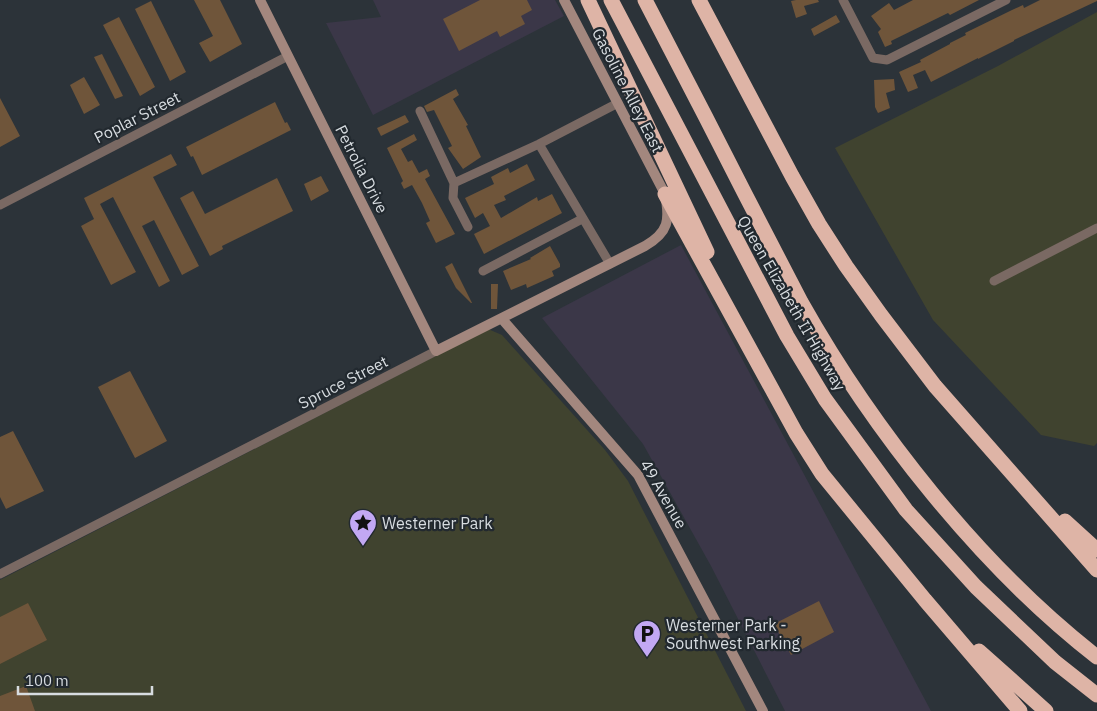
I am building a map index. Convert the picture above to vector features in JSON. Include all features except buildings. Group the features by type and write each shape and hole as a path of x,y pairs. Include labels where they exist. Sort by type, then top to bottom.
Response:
{"highway":[{"path":"588,0 756,358"},
{"name":"Queen Elizabeth II Highway","path":"611,0 782,327 825,399 906,510 976,587 1055,662 1097,696"},
{"name":"Queen Elizabeth II Highway","path":"645,0 802,302 862,399 937,498 990,559 1041,609 1097,657"},
{"path":"699,0 792,176 819,224 846,266 908,351 966,422 1097,570"},
{"path":"665,194 796,432 822,474 925,600 1020,711"},
{"path":"999,458 1097,550"},
{"path":"925,600 1046,711"}],"street":[{"name":"Petrolia Drive","path":"260,0 436,351"},
{"name":"Gasoline Alley East","path":"564,0 665,194"},
{"path":"844,0 873,58 886,60 1006,0"},
{"name":"Poplar Street","path":"0,205 288,56"},
{"path":"454,183 539,144 618,103"},
{"path":"420,111 454,183 453,198 468,228"},
{"path":"539,144 610,264"},
{"name":"Spruce Street","path":"0,574 645,246 659,235 667,223 665,194"},
{"path":"483,271 582,219"},
{"path":"994,281 1097,228"},
{"name":"49 Avenue","path":"502,318 638,475 763,711"}],"shaded area":[{"path":"373,0 555,0 564,16 373,115 326,23 381,17"},
{"path":"681,245 931,711 785,711 711,566 643,444 542,318"}],"green space":[{"path":"1097,12 1097,443 1094,446 1041,435 933,320 835,148 998,66"},
{"name":"Westerner Park","path":"488,329 502,335 605,450 628,481 746,711 0,711 0,580"}],"place":[{"name":"Westerner Park","path":"363,547"},
{"name":"Westerner Park - Southwest Parking","path":"647,658"}]}
